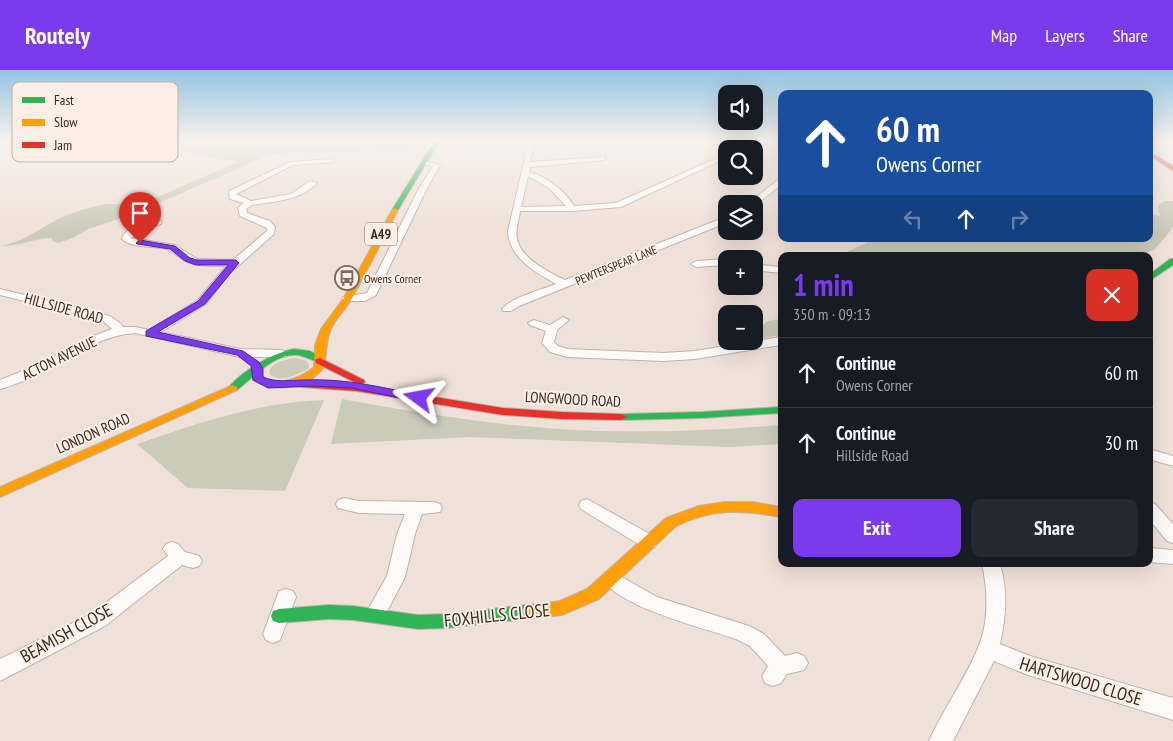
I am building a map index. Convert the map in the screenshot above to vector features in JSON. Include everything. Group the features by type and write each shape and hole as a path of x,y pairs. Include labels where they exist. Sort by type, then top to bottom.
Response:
{"main road":[{"name":"A49","path":"287,384 314,374 318,369 320,345 326,329 347,300 392,214 419,171"},
{"path":"1153,277 1173,261"},
{"name":"A49","path":"258,370 269,360 306,344 326,329"},
{"path":"285,354 304,353 319,360"},
{"name":"LONGWOOD ROAD","path":"319,360 375,388"},
{"path":"258,370 257,378 261,382 287,384"},
{"name":"LONDON ROAD","path":"0,492 236,387 258,370"},
{"name":"LONGWOOD ROAD","path":"287,384 312,382 375,388 419,398 478,407 566,416 681,416 778,409"},
{"name":"LONDON ROAD","path":"200,404 287,384"},
{"name":"FOXHILLS CLOSE","path":"276,625 329,612 375,615 418,622 448,621 544,611 578,602 592,594 670,522 683,515 710,506 744,505 778,511"}],"street":[{"path":"250,203 236,199 232,194 275,171"},
{"path":"347,300 371,295 414,206 433,171"},
{"path":"525,171 511,237 515,249 543,272 566,285"},
{"path":"529,171 568,202 572,209"},
{"path":"518,209 572,209 618,205 692,171"},
{"path":"150,334 202,302 225,272 252,247 269,235 272,230 267,223 243,214 242,208 250,203 296,195 315,182"},
{"path":"763,195 778,184"},
{"path":"160,222 135,230 127,235 126,239 133,242 172,247 188,260 196,262 236,263"},
{"name":"PEWTERSPEAR LANE","path":"507,309 515,304 718,223"},
{"path":"702,262 718,262"},
{"path":"763,268 778,270"},
{"name":"HILLSIDE ROAD","path":"0,292 106,318 116,325 119,331 135,330 240,353 285,354"},
{"path":"564,320 552,329 548,342 554,349 567,353 663,357 695,355 778,341"},
{"path":"534,323 552,329"},
{"name":"ACTON AVENUE","path":"0,385 38,369 105,335 119,331"},
{"name":"HILLSIDE ROAD","path":"240,353 251,360 258,370"},
{"path":"1153,455 1173,461"},
{"path":"344,504 359,507 434,508"},
{"path":"587,505 649,542"},
{"path":"375,615 396,577 408,528 415,509"},
{"path":"1153,513 1173,536"},
{"path":"1153,555 1173,557"},
{"name":"BEAMISH CLOSE","path":"0,671 12,663 70,636 100,618 181,556"},
{"path":"941,741 989,649 994,626 996,601 995,580 992,567"},
{"path":"611,578 651,603 742,632 757,640 784,668"},
{"name":"FOXHILLS CLOSE","path":"276,625 286,597"},
{"name":"HARTSWOOD CLOSE","path":"989,649 1028,665 1173,709"}],"green space":[{"path":"217,171 231,171 134,214 88,229 73,238 58,243 52,241 52,238 2,246 21,240 62,217 81,210 105,204 139,205"},
{"path":"1164,201 1173,201 1173,226 1154,250 1149,252 846,252 868,242 1153,242 1153,215 1160,216 1158,206"},
{"path":"778,319 778,336 763,338 763,325 768,321"},
{"path":"295,358 307,361 308,369 294,376 284,378 270,375 269,372 273,365 283,360"},
{"path":"342,399 500,424 587,431 652,432 778,425 778,444 729,447 470,437 331,444"},
{"path":"324,400 285,491 188,488 137,444 206,421 252,409"}],"traffic: fast":[{"path":"395,210 419,171"},
{"path":"1153,276 1173,261"},
{"path":"233,388 273,358 283,354 294,352 306,353 319,359"},
{"path":"621,417 702,415 778,410"},
{"path":"279,616 329,612 353,613 418,622 448,621 534,611"}],"traffic: slow":[{"path":"257,370 257,378 268,384 284,385 307,378 318,369 320,365 320,345 326,329 347,299 395,210"},
{"path":"0,492 233,388"},
{"path":"534,611 562,608 593,594 671,522 685,516 725,506 752,507 778,511"}],"traffic: jam":[{"path":"320,361 360,382"},
{"path":"290,384 356,388 464,406 523,413 621,417"}],"place":[{"name":"Owens Corner","path":"347,278"}],"route":[{"path":"140,243 172,247 191,261 202,263 236,263 225,272 205,300 150,334 240,353 247,356 255,364 258,369 257,378 261,382 268,384 312,382 352,385 419,398"}]}
